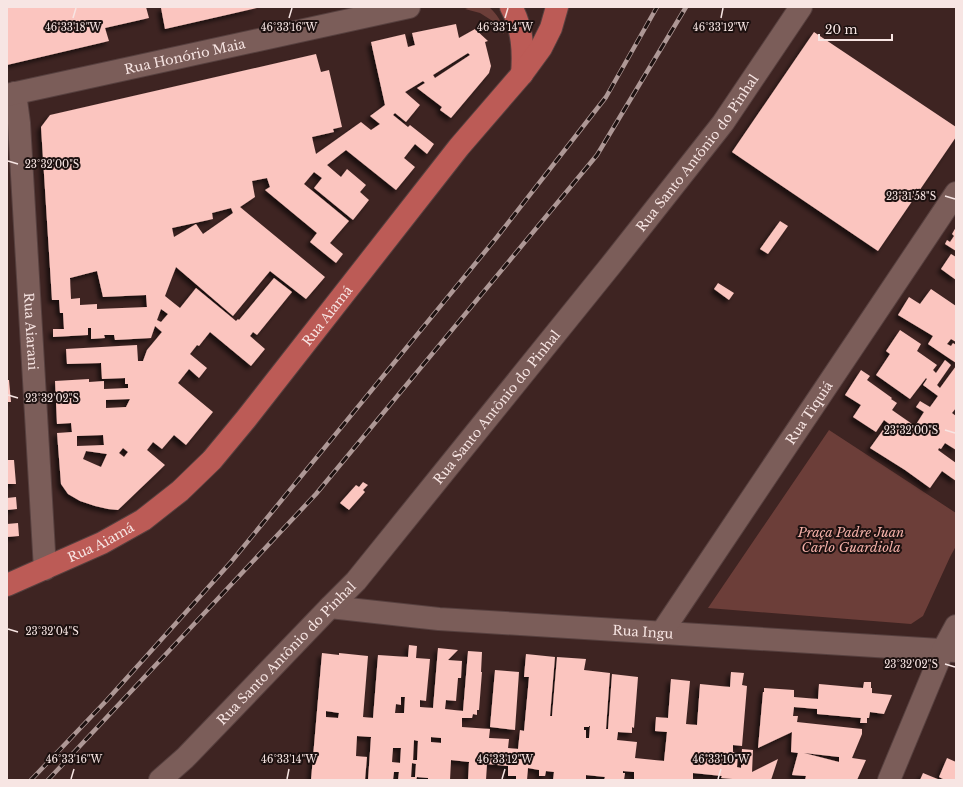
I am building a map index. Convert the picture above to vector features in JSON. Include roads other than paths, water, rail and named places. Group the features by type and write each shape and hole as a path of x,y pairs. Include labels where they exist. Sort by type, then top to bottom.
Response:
{"main road":[{"path":"511,7 519,24 523,41 524,57 522,74"},
{"name":"Rua Aiamá","path":"7,585 102,543 143,520 180,491 212,460 246,419 459,147 522,74 541,48 551,28 557,7"}],"street":[{"name":"Rua Honório Maia","path":"11,94 409,7"},
{"name":"Rua Santo Antônio do Pinhal","path":"160,780 185,758 356,581 611,265 723,123 801,7"},
{"name":"Rua Aiarani","path":"11,94 19,123 45,569"},
{"name":"Rua Tiquiá","path":"662,632 956,193"},
{"name":"Rua Ingu","path":"330,607 439,619 949,651"},
{"path":"888,780 949,651 956,626"}],"railway":[{"path":"31,780 107,700 231,562 497,237 606,97 657,7"},
{"path":"48,780 316,494 597,155 686,7"}],"park label":[{"name":"Praça Padre Juan Carlo Guardiola","path":"851,540"}]}
